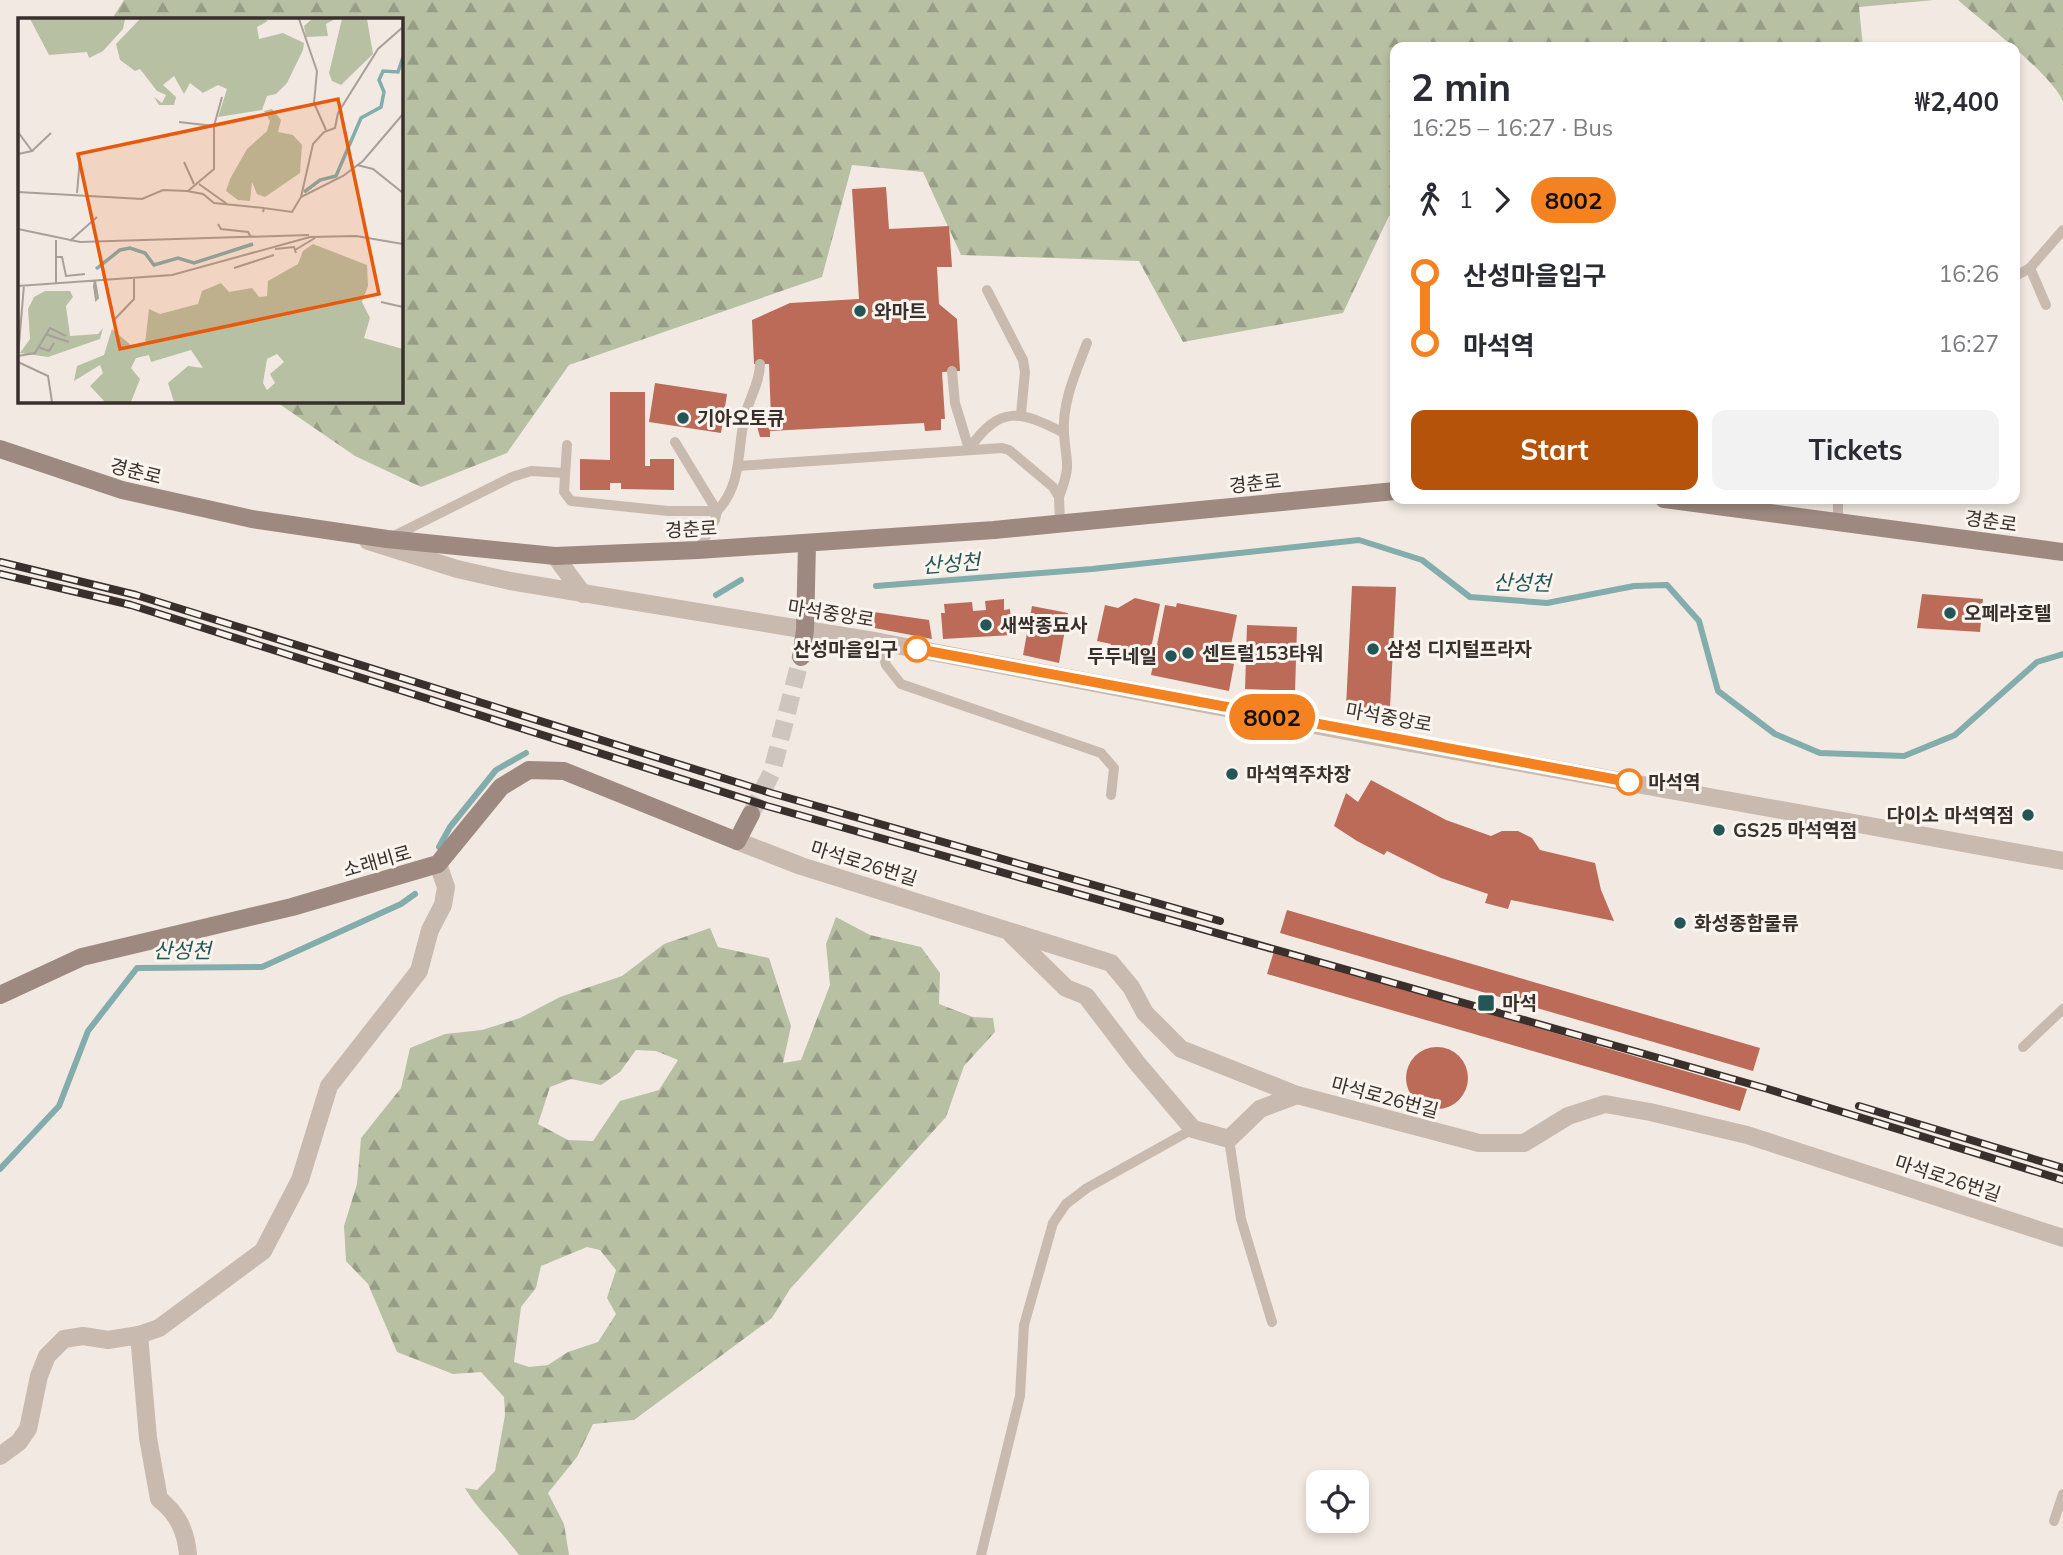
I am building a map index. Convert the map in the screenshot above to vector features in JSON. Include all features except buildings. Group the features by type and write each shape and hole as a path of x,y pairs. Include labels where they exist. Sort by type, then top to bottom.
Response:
{"street":[{"name":"경춘로","path":"0,449 122,490 252,519 344,534 555,556 807,544 1390,491"},
{"name":"경춘로","path":"1704,504 2063,552"},
{"name":"마석중앙로","path":"344,534 457,569 583,594 880,642 1372,736 2063,861"},
{"path":"801,657 805,630 807,544"},
{"path":"555,556 583,594"},
{"name":"소래비로","path":"0,995 82,957 292,907 438,864 501,788 521,774 545,769 564,771 737,841"},
{"path":"737,841 751,814"},
{"name":"마석로26번길","path":"737,841 801,866 916,901 1011,934 1111,963 1131,987 1145,1013 1181,1049 1297,1095 1479,1143 1524,1143 1568,1116 1605,1104 1650,1112 1747,1135 2063,1238"},
{"path":"0,1457 19,1442 28,1429 39,1376 47,1356 64,1339 83,1336 108,1340 139,1335 159,1328 263,1251 300,1180 329,1086 419,971 430,930 443,905 446,887 438,864"},
{"path":"1011,934 1066,988 1086,996 1192,1129 1228,1139 1260,1109 1297,1095"},
{"path":"139,1335 148,1438 159,1499 172,1509 187,1535 188,1555"}],"lane":[{"path":"2020,274 2030,268 2063,230"},
{"path":"2030,268 2046,305"},
{"path":"987,290 1023,360 1025,372 1021,414"},
{"path":"1060,523 1059,497 1069,467 1064,433 1068,396 1087,343"},
{"path":"698,550 716,515 730,497 738,466 745,414 760,375 760,364"},
{"path":"952,371 955,403 970,449"},
{"path":"970,449 987,427 1021,414 1030,415 1064,433"},
{"path":"675,442 716,515"},
{"path":"567,445 565,495 577,502 716,515"},
{"path":"738,466 994,447 1009,450 1053,487 1059,497"},
{"path":"387,539 523,473 565,473"},
{"path":"1838,504 1838,521"},
{"path":"880,642 891,675 901,684 1101,753 1114,768 1111,795"},
{"path":"2023,1047 2063,1009"},
{"path":"994,1555 982,1552 1020,1396 1024,1325 1054,1223 1066,1204 1087,1188 1192,1129"},
{"path":"1228,1139 1241,1219 1272,1322"},
{"path":"2054,1521 2063,1494"}],"green space":[{"path":"124,0 1934,0 1859,7 1862,42 1390,42 1390,216 1343,313 1183,342 1139,261 961,255 923,172 852,165 822,277 569,365 507,453 421,487 355,456 276,402 402,402 402,18 113,18"},
{"path":"1958,0 2063,0 2063,101 2045,77 2020,53 2020,42 2007,42"},
{"path":"836,917 870,935 921,947 940,973 939,1004 973,1017 993,1018 995,1032 964,1066 946,1117 790,1289 772,1318 634,1420 593,1424 577,1457 548,1493 564,1524 569,1555 519,1555 465,1488 477,1490 495,1471 505,1415 504,1397 481,1372 453,1374 397,1352 368,1284 346,1261 344,1226 357,1184 361,1138 401,1088 410,1048 445,1034 482,1030 520,1018 560,997 622,976 664,944 710,928 718,947 769,958 791,1026 783,1063 801,1060 830,985 826,944","holes":["636,1050 656,1051 678,1060 659,1090 620,1101 593,1141 568,1140 538,1124 550,1087 571,1079 601,1085 620,1072","587,1247 600,1250 616,1270 607,1298 616,1314 598,1342 568,1352 548,1365 529,1367 514,1362 521,1307 536,1288 541,1266"]}],"waterway":[{"name":"산성천","path":"876,586 1092,569 1359,540 1422,560 1470,597 1547,603 1634,586 1667,585 1699,621 1718,691 1775,734 1820,753 1904,756 1955,735 2037,662 2063,654"},
{"name":"산성천","path":"716,595 741,580"},
{"name":"산성천","path":"439,847 450,827 496,770 526,753"},
{"name":"산성천","path":"0,1169 59,1106 88,1031 137,968 262,967 401,904 415,894"}],"tunnel":[{"path":"751,814 772,772 801,657"}],"railway":[{"path":"0,562 136,595 771,793 1220,921"},
{"path":"0,574 131,605 767,806 1768,1089 2063,1180"},
{"path":"1859,1106 2063,1168"}],"bus line":[{"name":"8002","path":"917,649 1629,782"}],"place":[{"name":"와마트","path":"860,311"},
{"name":"기아오토큐","path":"683,418"},
{"name":"오페라호텔","path":"1950,613"},
{"name":"새싹종묘사","path":"986,625"},
{"name":"산성마을입구","path":"917,649"},
{"name":"삼성 디지털프라자","path":"1373,649"},
{"name":"센트럴153타워","path":"1188,653"},
{"name":"두두네일","path":"1171,656"},
{"name":"마석역주차장","path":"1232,774"},
{"name":"마석역","path":"1629,782"},
{"name":"다이소 마석역점","path":"2028,815"},
{"name":"GS25 마석역점","path":"1719,830"},
{"name":"화성종합물류","path":"1680,923"},
{"name":"마석","path":"1486,1003"}]}
